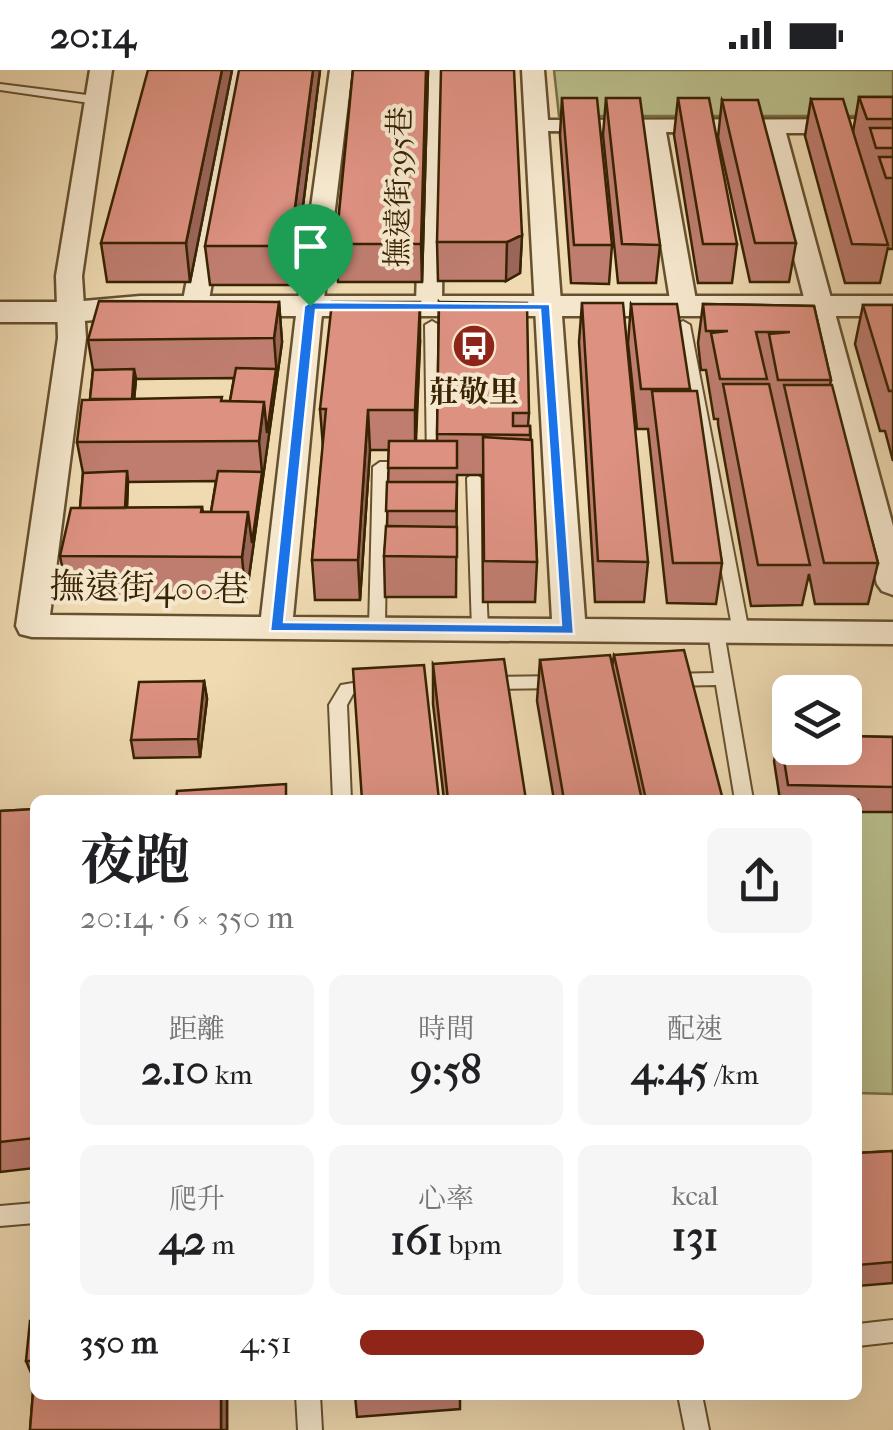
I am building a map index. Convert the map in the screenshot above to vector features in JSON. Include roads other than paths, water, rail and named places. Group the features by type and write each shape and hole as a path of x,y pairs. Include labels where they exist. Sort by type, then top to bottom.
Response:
{"street":[{"path":"72,312 68,287 100,70"},
{"path":"195,306 237,70"},
{"name":"撫遠街400巷","path":"72,312 72,344 32,626 276,627 309,315 341,70"},
{"name":"撫遠街395巷","path":"430,316 433,70"},
{"path":"533,70 569,630"},
{"path":"538,125 893,126"},
{"path":"653,125 684,315"},
{"path":"772,126 893,584"},
{"path":"0,312 195,306 309,315"},
{"path":"823,316 893,306"},
{"path":"72,312 141,322 309,315 684,315 823,316 893,326"},
{"path":"276,627 893,634"}],"lane":[{"path":"0,87 24,88 62,99 95,99"},
{"path":"684,315 728,632 722,679 743,795"},
{"path":"377,628 380,467 434,468 430,316"},
{"path":"474,478 480,629"},
{"path":"382,515 401,516"},
{"path":"458,516 477,516"},
{"path":"380,562 400,562"},
{"path":"459,563 478,564"},
{"path":"645,680 722,679"},
{"path":"470,684 587,682"},
{"path":"342,795 338,704 347,690 393,685"},
{"path":"0,1216 30,1213"},
{"path":"862,1335 893,1331"},
{"path":"308,1400 310,1430"},
{"path":"691,1400 697,1430"}],"place":[{"name":"莊敬里","path":"474,346"}]}
